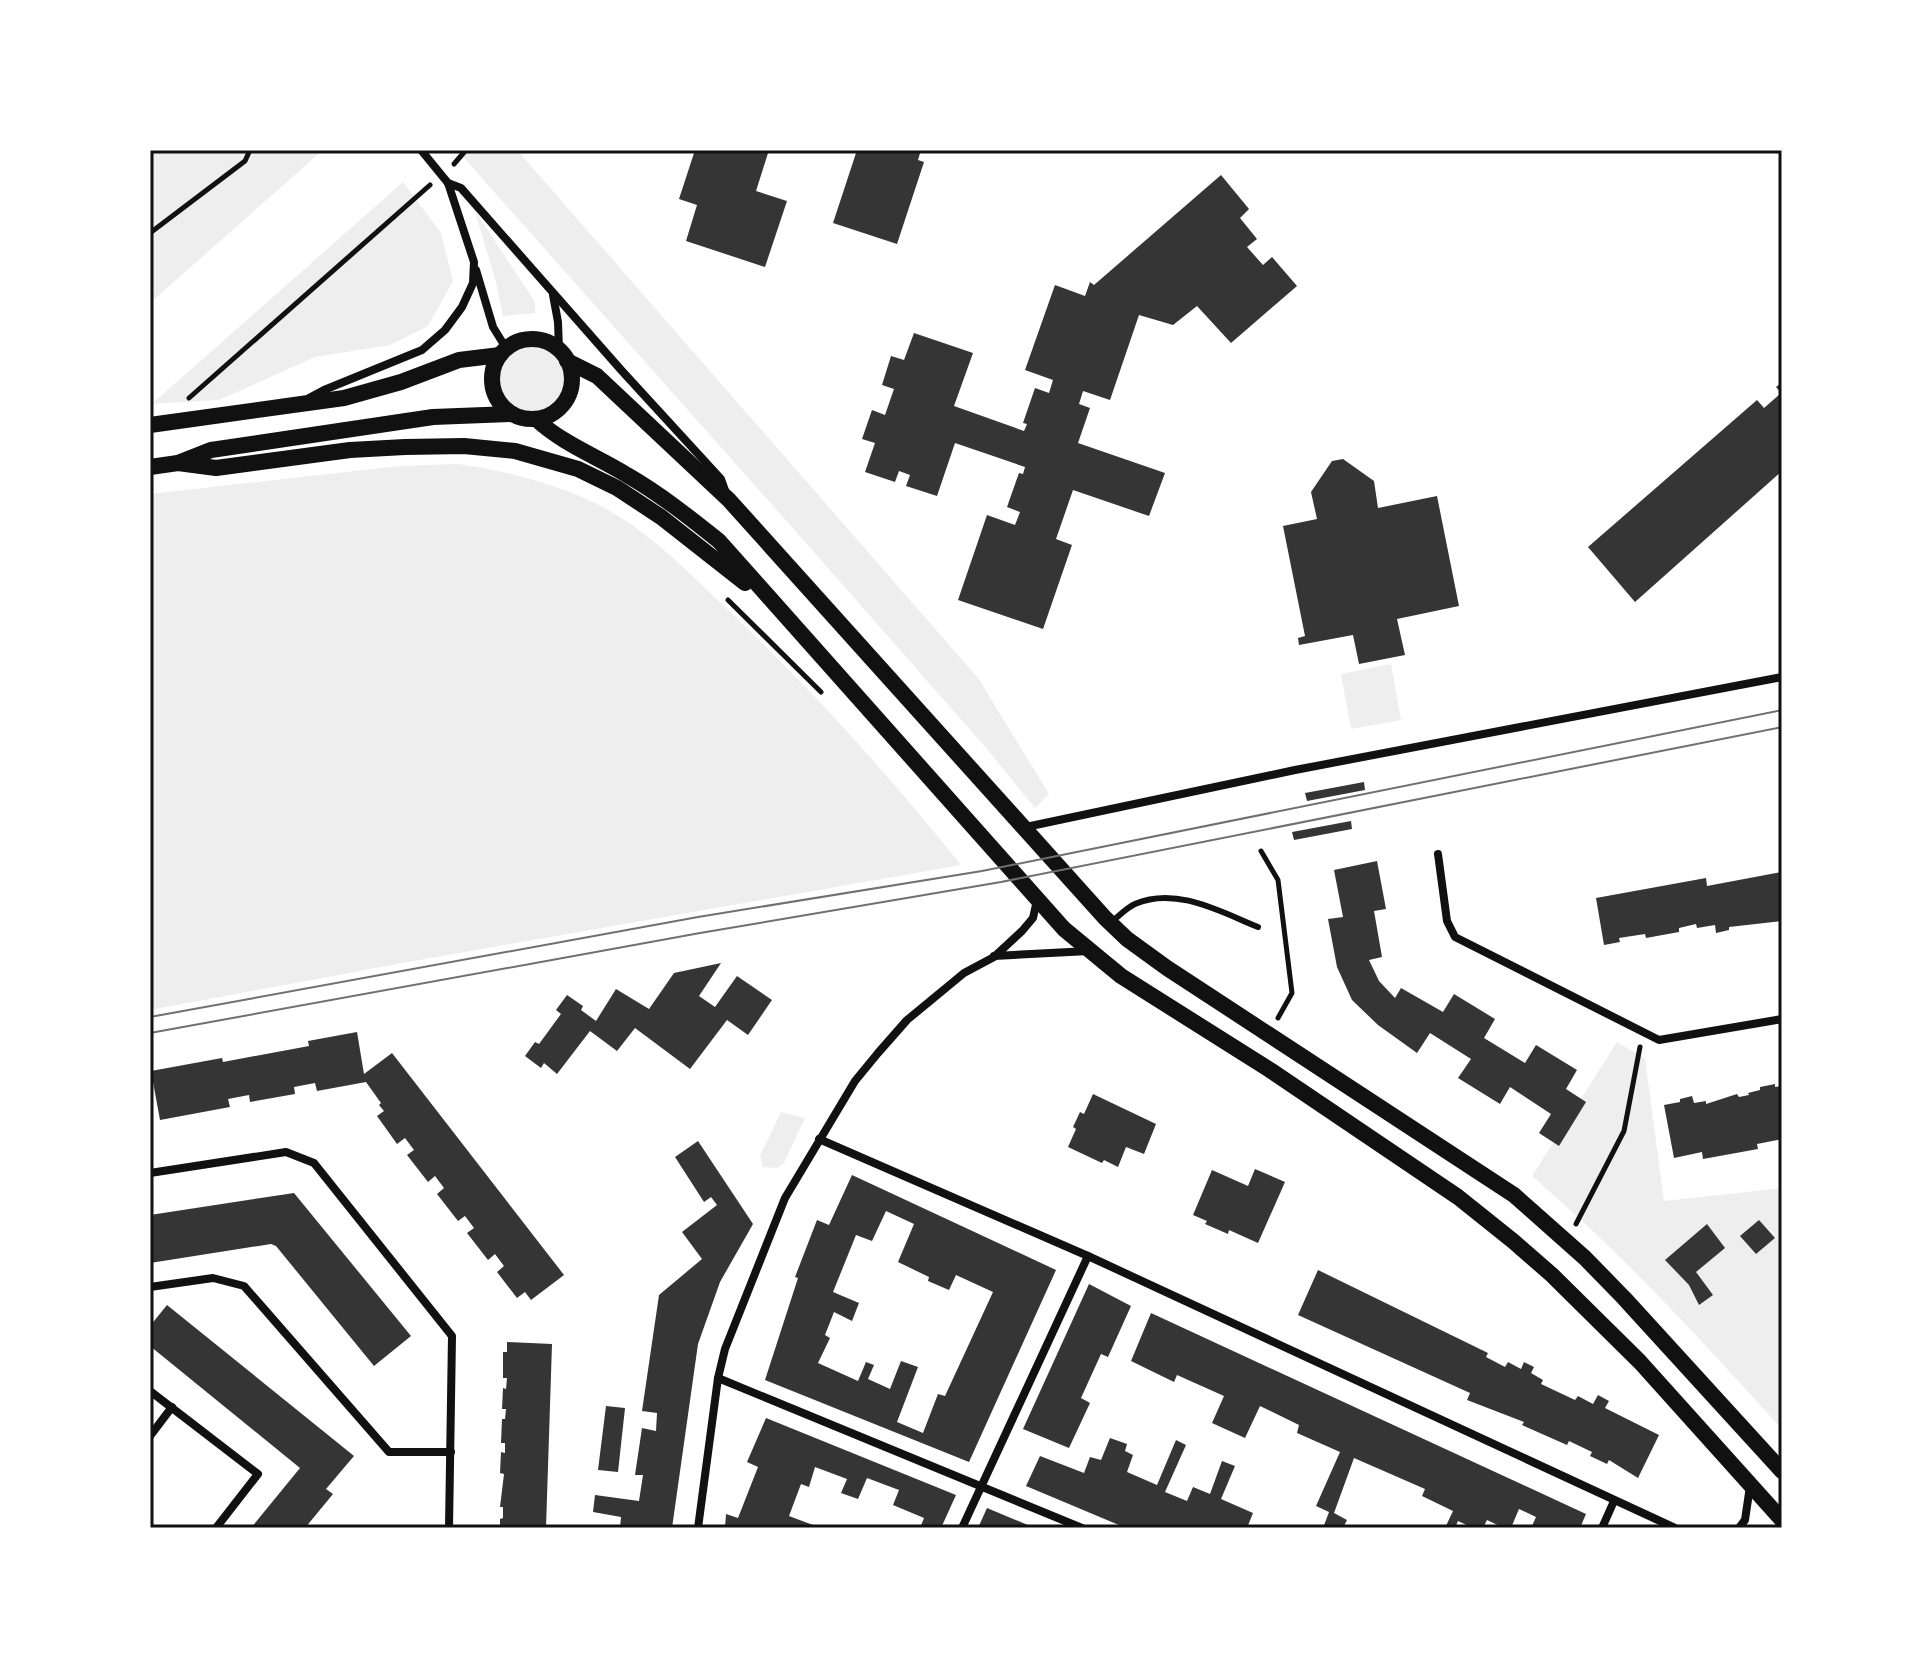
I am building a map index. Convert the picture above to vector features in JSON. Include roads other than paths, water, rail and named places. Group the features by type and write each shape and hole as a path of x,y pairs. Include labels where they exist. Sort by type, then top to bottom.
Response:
{"main road":[{"path":"150,425 344,398 401,382 459,360 503,352 529,339 543,341 597,376 729,500 1110,923 1167,968 1514,1195 1624,1298 1782,1471"},
{"path":"503,352 494,368 492,382 495,395 503,407 525,419 550,415 559,409 567,397 571,372 563,356"},
{"path":"150,467 178,463 211,450 433,417 512,414"},
{"path":"536,419 556,437 626,474 678,507 719,541 769,601 1064,929 1121,976 1458,1197 1502,1232 1552,1275 1640,1362 1782,1520"},
{"path":"178,463 216,468 350,450 464,446 515,451 578,469 617,488 661,517 769,601"}],"street":[{"path":"421,150 448,183 503,352"},
{"path":"448,183 461,188 721,479 729,500"},
{"path":"301,403 324,390 422,350 445,330 462,307 473,283 474,262"},
{"path":"552,293 563,356"},
{"path":"1025,827 1295,770 1782,677"},
{"path":"1438,854 1447,921 1455,937 1659,1040 1782,1019"},
{"path":"698,1528 718,1378 725,1349 785,1198 855,1081 907,1020 964,973 994,957 1033,918 1037,900"},
{"path":"994,957 1091,951"},
{"path":"819,1139 1088,1256 1675,1528"},
{"path":"150,1173 286,1152 314,1163 452,1336 449,1528"},
{"path":"962,1528 1088,1256"},
{"path":"150,1287 213,1278 244,1286 389,1452 451,1452"},
{"path":"718,1378 1082,1528"},
{"path":"150,1391 258,1474 216,1528"},
{"path":"150,1436 172,1407"},
{"path":"1739,1528 1745,1520 1750,1485"},
{"path":"1602,1528 1614,1501"}],"lane":[{"path":"1110,923 1134,904 1163,897 1204,904 1258,927"}],"tram line":[{"path":"150,1017 698,917 982,871 1782,710"},
{"path":"150,1033 1001,882 1782,727"}]}
